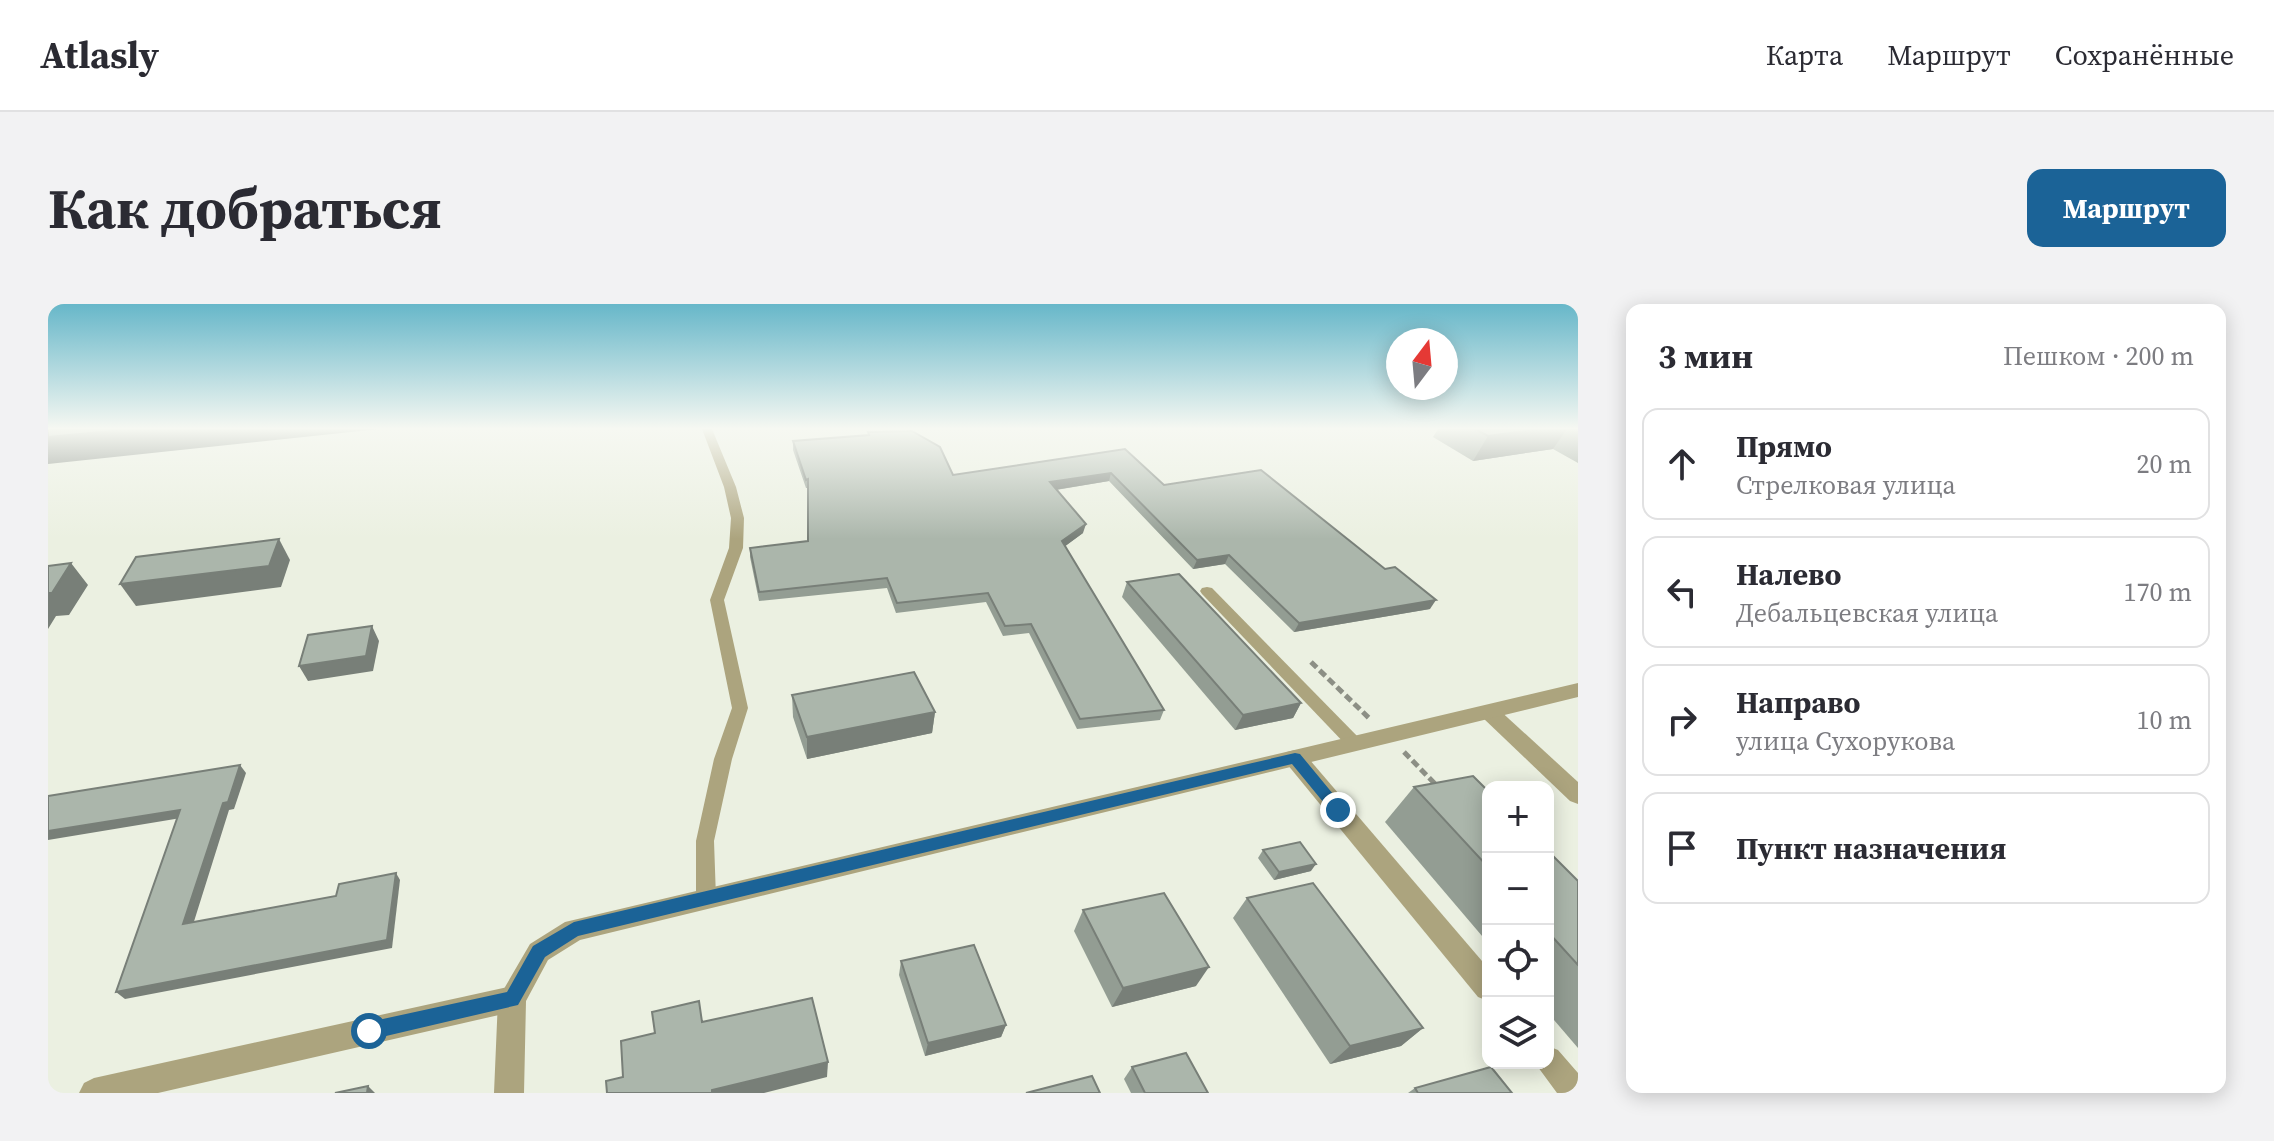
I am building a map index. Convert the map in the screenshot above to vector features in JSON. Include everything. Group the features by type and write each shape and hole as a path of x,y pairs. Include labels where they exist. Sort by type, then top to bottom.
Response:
{"street":[{"path":"509,1093 512,999 539,952 574,930 1578,690"},
{"path":"1489,712 1578,795"},
{"path":"1295,758 1482,981"},
{"path":"94,1093 512,999"},
{"path":"1554,1067 1576,1093"}],"lane":[{"path":"706,898 705,841 723,759 740,708 717,600 720,583 736,547 738,522 721,466"},
{"path":"1207,591 1354,743"}],"building":[{"path":"801,466 949,466 953,475 1014,466 1143,466 1164,485 1261,470 1385,569 1395,567 1436,600 1299,623 1229,555 1197,560 1111,473 1050,482 1086,524 1062,541 1164,710 1080,719 1031,624 1005,626 988,593 897,603 887,578 759,592 750,548 808,541 806,480"},
{"path":"279,539 269,566 120,584 136,557"},
{"path":"71,563 52,593 48,593 48,566"},
{"path":"1179,574 1301,703 1243,715 1127,582"},
{"path":"372,626 366,656 299,666 308,635"},
{"path":"914,672 935,712 807,737 792,695"},
{"path":"240,765 228,802 223,803 183,924 336,896 339,884 396,873 387,940 116,992 180,810 48,831 48,796"},
{"path":"1473,776 1482,785 1482,861 1414,787"},
{"path":"1300,842 1316,864 1279,872 1263,850"},
{"path":"1554,857 1578,881 1578,965 1554,939"},
{"path":"1313,883 1423,1028 1350,1046 1247,898"},
{"path":"1164,893 1209,967 1123,988 1083,910"},
{"path":"974,945 1006,1025 928,1043 901,961"},
{"path":"812,998 828,1062 712,1090 712,1093 607,1093 606,1081 623,1077 621,1041 655,1033 652,1012 699,1001 702,1022"},
{"path":"1186,1053 1208,1093 1145,1093 1132,1067"},
{"path":"1493,1069 1512,1093 1418,1093 1415,1088"},
{"path":"1092,1076 1100,1093 1026,1093"},
{"path":"368,1086 367,1093 335,1093"}],"route":[{"path":"369,1031 512,999 539,952 574,930 1295,758 1338,810"}]}
